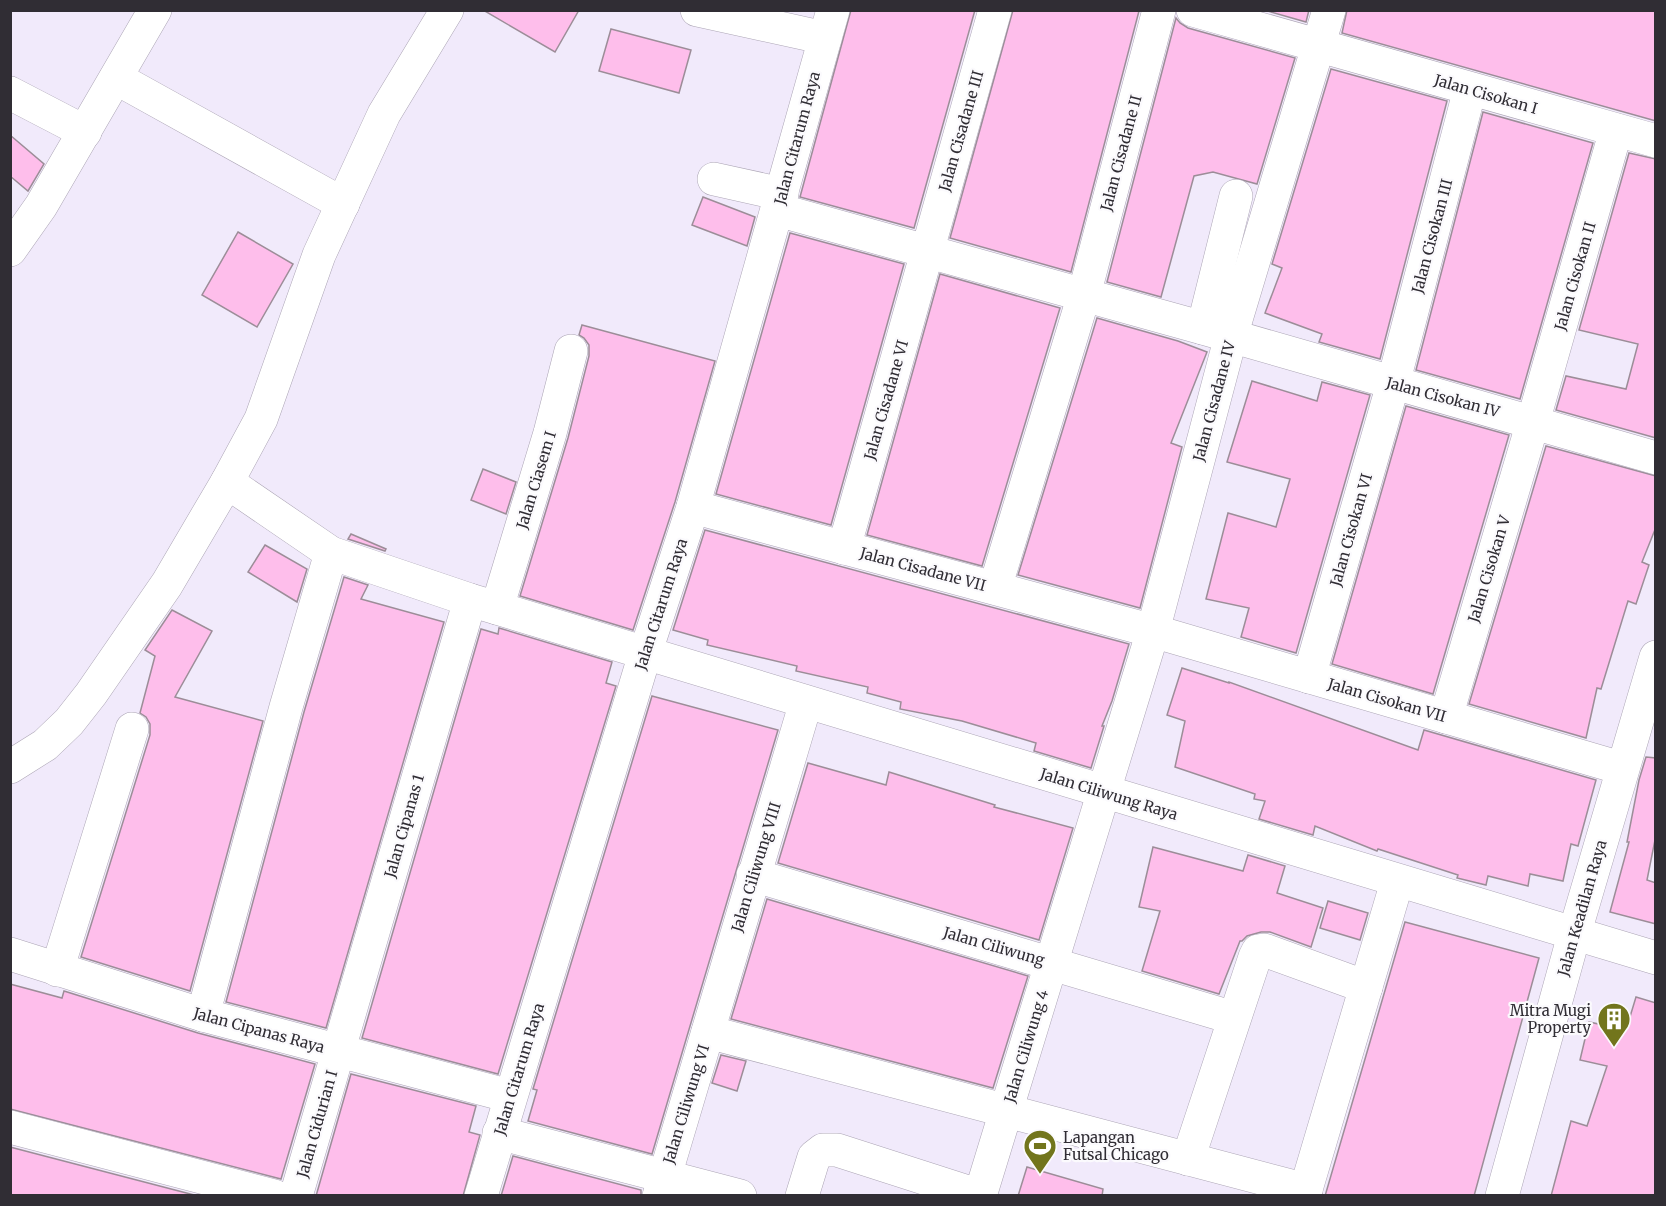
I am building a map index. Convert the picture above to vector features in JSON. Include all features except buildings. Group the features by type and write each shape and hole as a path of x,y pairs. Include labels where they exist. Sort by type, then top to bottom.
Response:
{"street":[{"path":"10,250 41,206 155,10"},
{"path":"14,761 45,745 69,723 167,584 227,482 261,418 319,255 384,114 447,10"},
{"path":"697,10 829,24"},
{"name":"Jalan Cisadane III","path":"928,251 995,10"},
{"name":"Jalan Cisadane II","path":"995,588 1084,295 1159,10"},
{"name":"Jalan Cisokan I","path":"1193,10 1656,141"},
{"name":"Jalan Cisadane IV","path":"1103,793 1153,631 1217,332 1329,10"},
{"name":"Jalan Citarum Raya","path":"481,1196 645,654 693,507 829,24"},
{"path":"116,78 343,204"},
{"name":"Jalan Cisokan III","path":"1393,384 1470,89"},
{"path":"10,93 85,132"},
{"name":"Jalan Cisokan II","path":"1533,422 1616,130"},
{"name":"Jalan Cisokan IV","path":"714,179 928,251 1656,458"},
{"path":"1217,332 1236,196"},
{"name":"Jalan Cisadane VI","path":"844,548 928,251"},
{"name":"Jalan Ciasem I","path":"484,604 550,433 570,351"},
{"name":"Jalan Cisokan VI","path":"1309,677 1393,384"},
{"name":"Jalan Cisokan V","path":"1446,717 1533,422"},
{"name":"Jalan Ciliwung Raya","path":"227,482 331,553 484,604 1397,882 1656,958"},
{"name":"Jalan Cisadane VII","path":"693,507 1153,631"},
{"path":"203,1015 286,707 331,553"},
{"name":"Jalan Cipanas 1","path":"338,1052 484,604"},
{"name":"Jalan Cisokan VII","path":"1153,631 1446,717 1635,756"},
{"name":"Jalan Keadilan Raya","path":"1502,1196 1574,935 1635,756 1656,657"},
{"name":"Jalan Ciliwung VIII","path":"708,1032 806,702"},
{"path":"57,970 132,729"},
{"name":"Jalan Ciliwung 4","path":"980,1196 1103,793"},
{"name":"Jalan Ciliwung","path":"753,875 1234,1018"},
{"path":"708,1032 1188,1159 1305,1193 1397,882"},
{"path":"1188,1159 1258,951 1264,950 1366,987"},
{"name":"Jalan Cipanas Raya","path":"10,954 203,1015 510,1096"},
{"name":"Jalan Ciliwung VI","path":"662,1186 708,1032"},
{"name":"Jalan Cidurian I","path":"296,1196 338,1052"},
{"path":"10,1127 274,1196"},
{"path":"500,1132 662,1186 740,1196"},
{"path":"802,1196 814,1157 823,1150 837,1150 980,1196"}],"place":[{"name":"Mitra Mugi Property","path":"1614,1048"},
{"name":"Lapangan Futsal Chicago","path":"1040,1175"}]}
